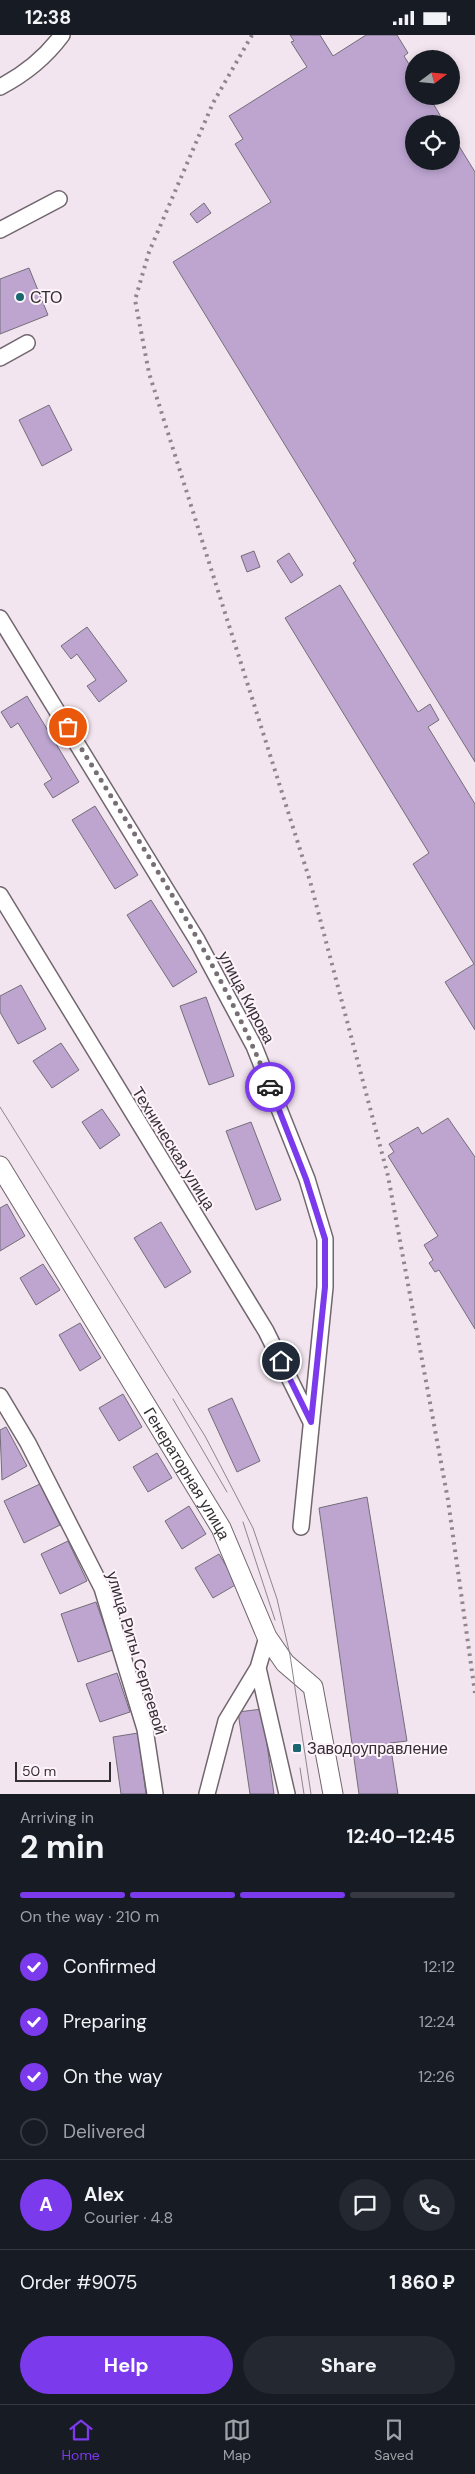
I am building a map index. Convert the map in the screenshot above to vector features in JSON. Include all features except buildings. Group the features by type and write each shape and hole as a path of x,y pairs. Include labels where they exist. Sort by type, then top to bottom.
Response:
{"main road":[{"name":"Генераторная улица","path":"0,1165 220,1528 267,1637 286,1663 313,1687 333,1794"}],"street":[{"path":"0,87 19,77 48,54 62,35"},
{"path":"0,231 60,199"},
{"path":"0,358 27,343"},
{"name":"улица Кирова","path":"0,617 197,940 254,1046 306,1179 325,1239 325,1287 301,1527"},
{"name":"Техническая улица","path":"0,895 266,1331 311,1422"},
{"name":"улица Риты Сергеевой","path":"0,1396 28,1443 102,1587 145,1729 155,1794"},
{"path":"206,1794 226,1721 258,1668 267,1637"},
{"path":"258,1668 287,1794"}],"tram line":[{"path":"0,1107 205,1436 253,1528 277,1599 290,1655 311,1794"},
{"path":"173,1399 227,1492"},
{"path":"243,1522 275,1620"},
{"path":"300,1768 304,1794"}],"railway":[{"path":"252,35 213,103 149,252 135,300 149,373 310,881 388,1176 448,1500 475,1693"}],"way so far":[{"path":"68,727 197,940 254,1046 270,1087"}],"place":[{"name":"СТО","path":"20,297"},
{"name":"Заводоуправление","path":"297,1748"}],"route":[{"path":"270,1087 306,1179 325,1239 325,1287 311,1422 281,1361"}]}
